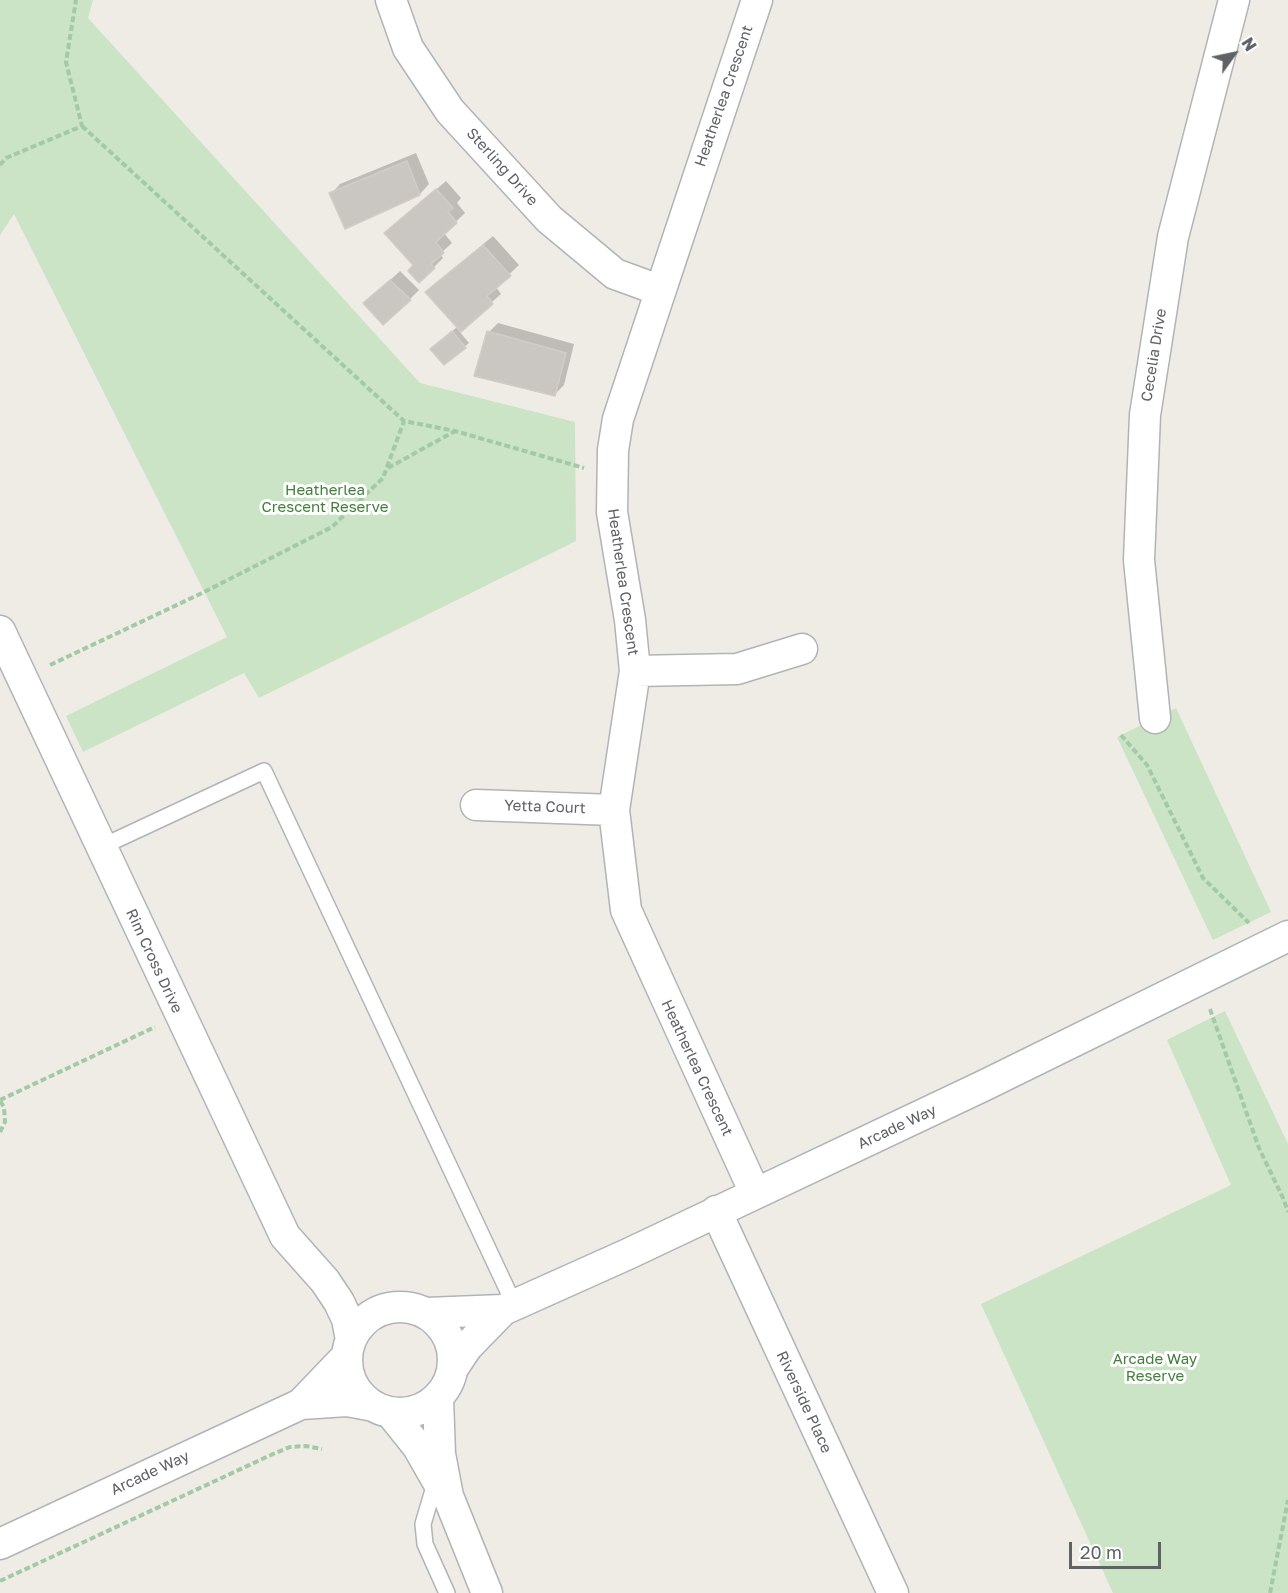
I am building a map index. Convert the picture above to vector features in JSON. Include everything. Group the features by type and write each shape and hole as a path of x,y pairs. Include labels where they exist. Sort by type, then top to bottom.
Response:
{"street":[{"name":"Sterling Drive","path":"391,0 408,48 450,111 549,219 615,274 659,290"},
{"name":"Heatherlea Crescent","path":"755,1193 626,910 614,810 635,671 630,620 612,512 613,450 618,419 757,0"},
{"name":"Cecelia Drive","path":"1155,718 1139,560 1145,415 1173,237 1234,0"},
{"name":"Rim Cross Drive","path":"0,631 9,674 101,848 285,1236 325,1281 343,1311 349,1348"},
{"path":"635,671 737,669 802,650"},
{"name":"Yetta Court","path":"476,805 614,810"},
{"name":"Arcade Way","path":"426,1313 508,1307 628,1254 983,1086 1288,936"},
{"name":"Riverside Place","path":"716,1211 893,1593"},
{"name":"Rim Cross Drive","path":"325,1281 396,1307"},
{"path":"382,1409 407,1413 423,1408 438,1398 448,1384 453,1368 453,1352 448,1336 439,1323 426,1313 411,1308 396,1307 382,1310 369,1317 359,1327 349,1348 349,1371 353,1385 362,1396 382,1409 418,1447 442,1488 487,1593"},
{"name":"Arcade Way","path":"453,1368 467,1347 508,1307"},
{"name":"Arcade Way","path":"301,1404 349,1348"},
{"path":"438,1398 442,1488"},
{"name":"Arcade Way","path":"0,1544 301,1404 347,1401 382,1409"}],"lane":[{"path":"101,848 264,771 508,1307"},
{"path":"442,1488 423,1524 425,1544 447,1593"}],"path":[{"path":"76,0 66,62 82,126 404,421 455,430 583,469 613,450"},
{"path":"0,165 6,158 82,126"},
{"path":"50,665 200,594 332,527 383,478 404,421"},
{"path":"387,468 455,430"},
{"path":"1122,735 1147,765 1203,878 1243,915 1252,927"},
{"path":"1211,1013 1259,1148 1288,1212"},
{"path":"0,1132 5,1122 4,1108 0,1099 180,1016"},
{"path":"0,1581 290,1447 306,1446 322,1449"},
{"path":"1270,1593 1288,1500"}],"green space":[{"name":"Heatherlea Crescent Reserve","path":"0,0 93,0 88,18 420,383 575,422 576,541 259,698 244,673 83,752 66,716 227,637 14,214 0,235"},
{"path":"1176,708 1271,912 1213,940 1117,737"},
{"name":"Arcade Way Reserve","path":"1225,1011 1288,1144 1288,1593 1113,1593 981,1304 1231,1185 1167,1040"}],"building":[{"path":"407,161 420,195 345,229 329,193"},
{"path":"436,189 453,208 448,212 457,223 436,242 444,253 431,264 435,268 419,283 408,271 413,265 384,233"},
{"path":"483,245 511,276 487,296 493,304 461,332 425,292"},
{"path":"390,280 411,300 383,325 363,303"},
{"path":"452,331 466,348 444,365 430,349"},
{"path":"487,331 566,353 555,396 474,376"}]}
